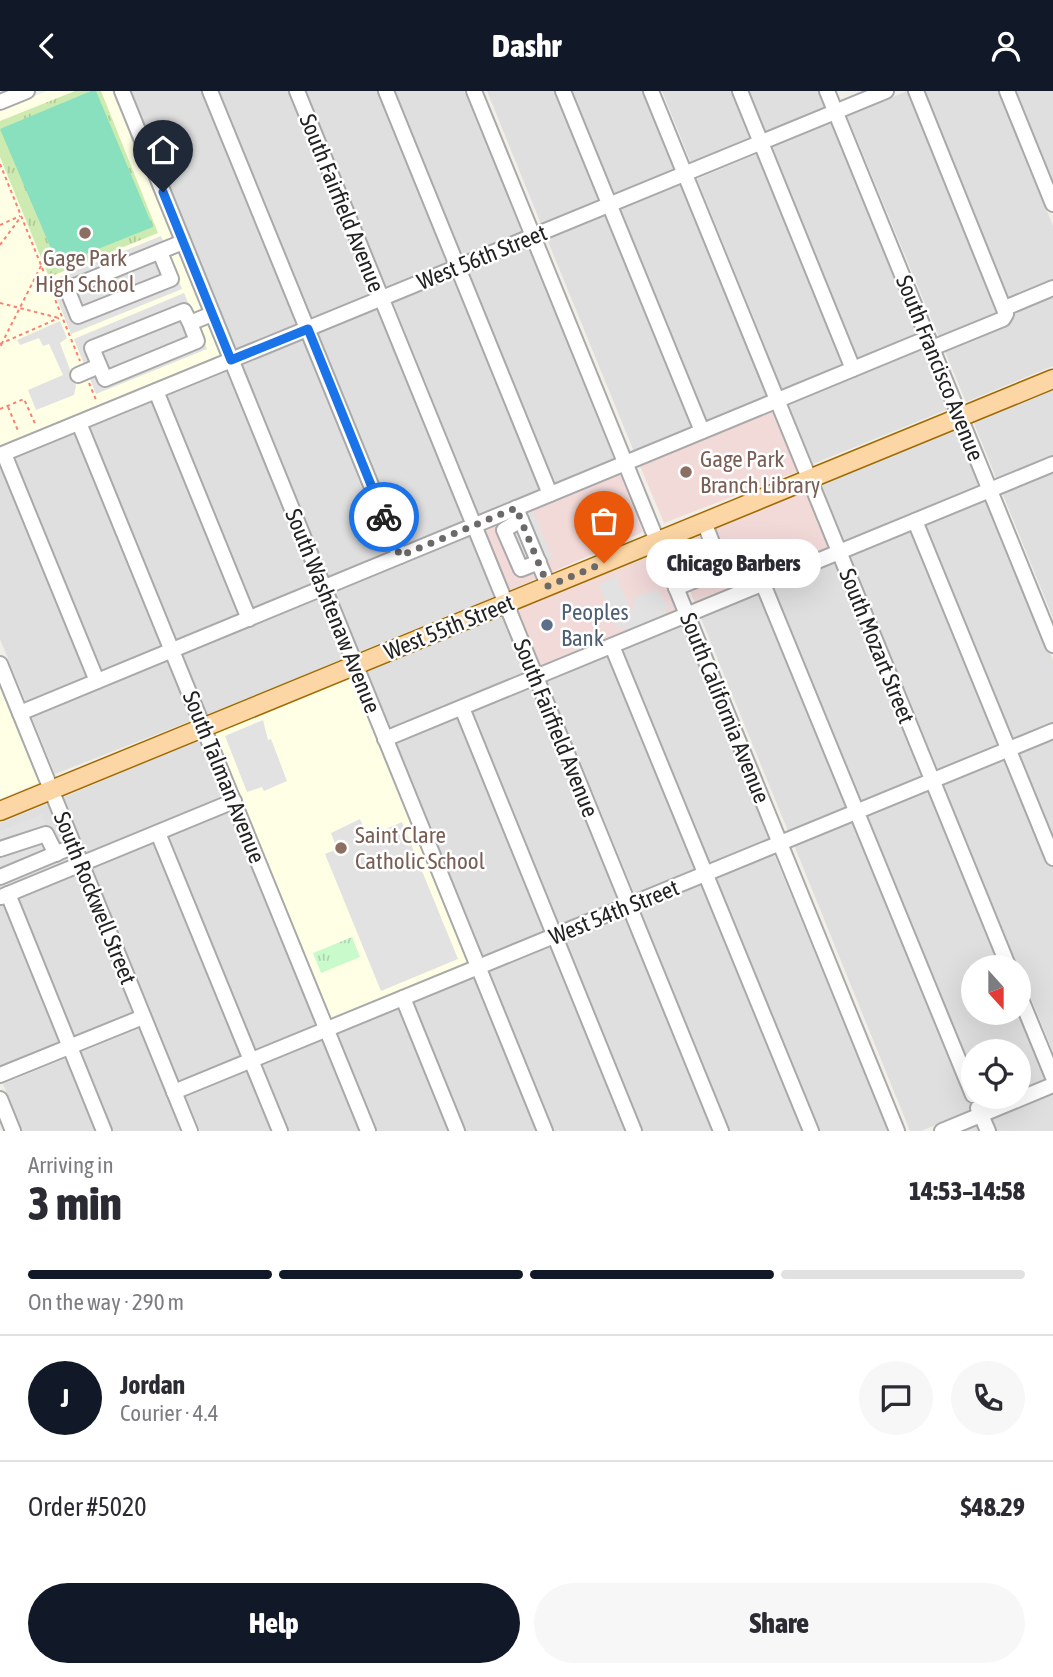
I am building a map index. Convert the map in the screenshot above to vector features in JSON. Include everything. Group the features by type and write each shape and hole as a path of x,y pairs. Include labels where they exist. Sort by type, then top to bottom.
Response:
{"main road":[{"name":"West 55th Street","path":"0,811 1053,379"}],"street":[{"path":"0,102 27,91"},
{"name":"South Washtenaw Avenue","path":"122,91 545,1131"},
{"path":"211,91 400,556"},
{"name":"South Fairfield Avenue","path":"297,91 721,1131"},
{"path":"386,91 550,494"},
{"name":"South California Avenue","path":"474,91 897,1131"},
{"path":"563,91 702,431"},
{"name":"South Mozart Street","path":"651,91 1004,955"},
{"path":"740,91 853,369"},
{"name":"South Francisco Avenue","path":"827,91 1053,645"},
{"name":"West 56th Street","path":"2,454 886,91"},
{"path":"548,586 539,562 521,569 504,530 519,514 550,494 853,369 1003,319 1004,308 916,91"},
{"path":"1007,91 1053,204"},
{"path":"160,252 172,279 79,316 68,289 183,242"},
{"path":"1004,308 1053,288"},
{"path":"184,311 190,323 197,341 105,379 92,348 184,311"},
{"path":"190,323 212,314"},
{"path":"81,374 99,366"},
{"path":"156,391 249,619"},
{"name":"South Talman Avenue","path":"79,423 368,1131"},
{"path":"2,454 97,681"},
{"path":"385,739 1053,464"},
{"path":"20,713 474,526 519,514"},
{"path":"915,521 1053,858"},
{"path":"676,588 722,568 704,522"},
{"path":"763,584 961,1067"},
{"path":"612,646 811,1131"},
{"name":"South Rockwell Street","path":"0,664 190,1131"},
{"path":"462,708 634,1131"},
{"name":"West 54th Street","path":"174,1092 1053,731"},
{"path":"104,1131 4,896 234,801"},
{"path":"158,832 281,1131"},
{"path":"0,849 46,834 56,854"},
{"path":"0,877 74,846"},
{"path":"402,998 457,1131"},
{"path":"0,1075 144,1017"},
{"path":"1031,1024 1053,1077"},
{"path":"942,1131 1053,1085"},
{"path":"0,1099 13,1131"},
{"path":"978,1109 988,1131"}],"path":[{"path":"0,163 63,319 81,374 96,401"},
{"path":"0,225 21,216"},
{"path":"0,245 21,216"},
{"path":"1,343 41,265"},
{"path":"0,303 63,319"},
{"path":"1,343 59,318"},
{"path":"1,343 4,349"},
{"path":"0,409 24,399 36,426"},
{"path":"8,406 19,433"}],"shaded area":[{"name":"Gage Park High School","path":"47,91 112,91 221,357 0,448 0,110"},
{"path":"130,91 290,91 373,294 237,350"},
{"path":"306,91 464,91 522,233 387,289"},
{"path":"487,91 643,91 675,170 541,224"},
{"path":"662,91 821,91 828,107 691,163"},
{"path":"907,91 999,91 1053,226 1053,366 966,402 847,116"},
{"path":"1015,91 1053,91 1053,184"},
{"path":"834,122 951,408 813,464 697,179"},
{"path":"683,184 772,403 637,459 547,239"},
{"path":"161,236 182,289 71,334 50,281"},
{"path":"529,247 617,467 482,522 393,302"},
{"path":"184,293 207,349 96,394 74,339"},
{"path":"379,308 496,596 359,652 241,365"},
{"path":"60,321 67,338 60,343 76,386 74,395 36,410 28,390 63,375 49,344 43,346 39,338 20,345 17,340"},
{"path":"228,371 345,658 206,716 89,428"},
{"path":"1053,388 1053,618 973,421"},
{"path":"772,403 799,471 664,523 637,459"},
{"path":"958,427 1053,660 1053,723 938,770 820,484"},
{"path":"76,433 193,720 55,774 0,639 0,464"},
{"path":"617,467 643,532 509,591 482,522"},
{"path":"807,489 834,555 698,611 672,546"},
{"path":"533,510 552,558 516,573 496,526"},
{"path":"654,555 679,618 544,674 517,608"},
{"path":"834,555 924,775 788,831 698,611"},
{"path":"616,575 631,610 635,608 632,599 657,589 669,607 666,610 668,616 628,633 624,626 617,629 599,586"},
{"path":"503,614 621,901 484,958 365,670"},
{"path":"679,618 769,840 635,895 544,674"},
{"name":"Saint Clare Catholic School","path":"352,676 468,964 331,1020 214,732"},
{"path":"0,678 42,781 0,799"},
{"path":"263,720 268,740 271,739 287,781 264,791 262,787 247,792 225,736"},
{"path":"201,739 317,1026 179,1082 64,797"},
{"path":"1053,739 1053,1052 1031,998 1031,955 1013,955 943,784"},
{"path":"929,789 996,955 961,955 961,1025 1025,1025 1031,1039 961,1039 961,1109 975,1109 921,1131 910,1131 794,845"},
{"path":"49,803 135,1013 0,1069 0,823"},
{"path":"42,814 63,866 0,892 0,831"},
{"path":"360,819 366,833 371,835 402,822 458,959 381,991 325,854 337,849 331,833"},
{"path":"774,854 888,1131 730,1131 640,910"},
{"path":"626,915 714,1131 553,1131 489,972"},
{"path":"475,977 537,1131 376,1131 337,1034"},
{"path":"140,1028 182,1131 22,1131 3,1084"},
{"path":"323,1040 360,1131 200,1131 186,1097"},
{"path":"1031,1040 1047,1080 1031,1087"},
{"path":"1053,1093 1053,1131 962,1131 1015,1109 1031,1109 1031,1102"}],"green space":[{"path":"75,91 101,91 158,233 49,277 0,157 0,121"},
{"path":"96,91 153,227 58,265 0,129"},
{"path":"352,937 360,957 321,973 313,953"}],"way so far":[{"path":"384,517 400,556 516,508 548,586 604,563"}],"place":[{"name":"Gage Park High School","path":"85,233"},
{"name":"Gage Park Branch Library","path":"686,472"},
{"name":"Chicago Barbers","path":"604,563"},
{"name":"Peoples Bank","path":"547,625"},
{"name":"Saint Clare Catholic School","path":"341,848"}],"route":[{"path":"163,192 231,360 308,329 384,517"}]}
